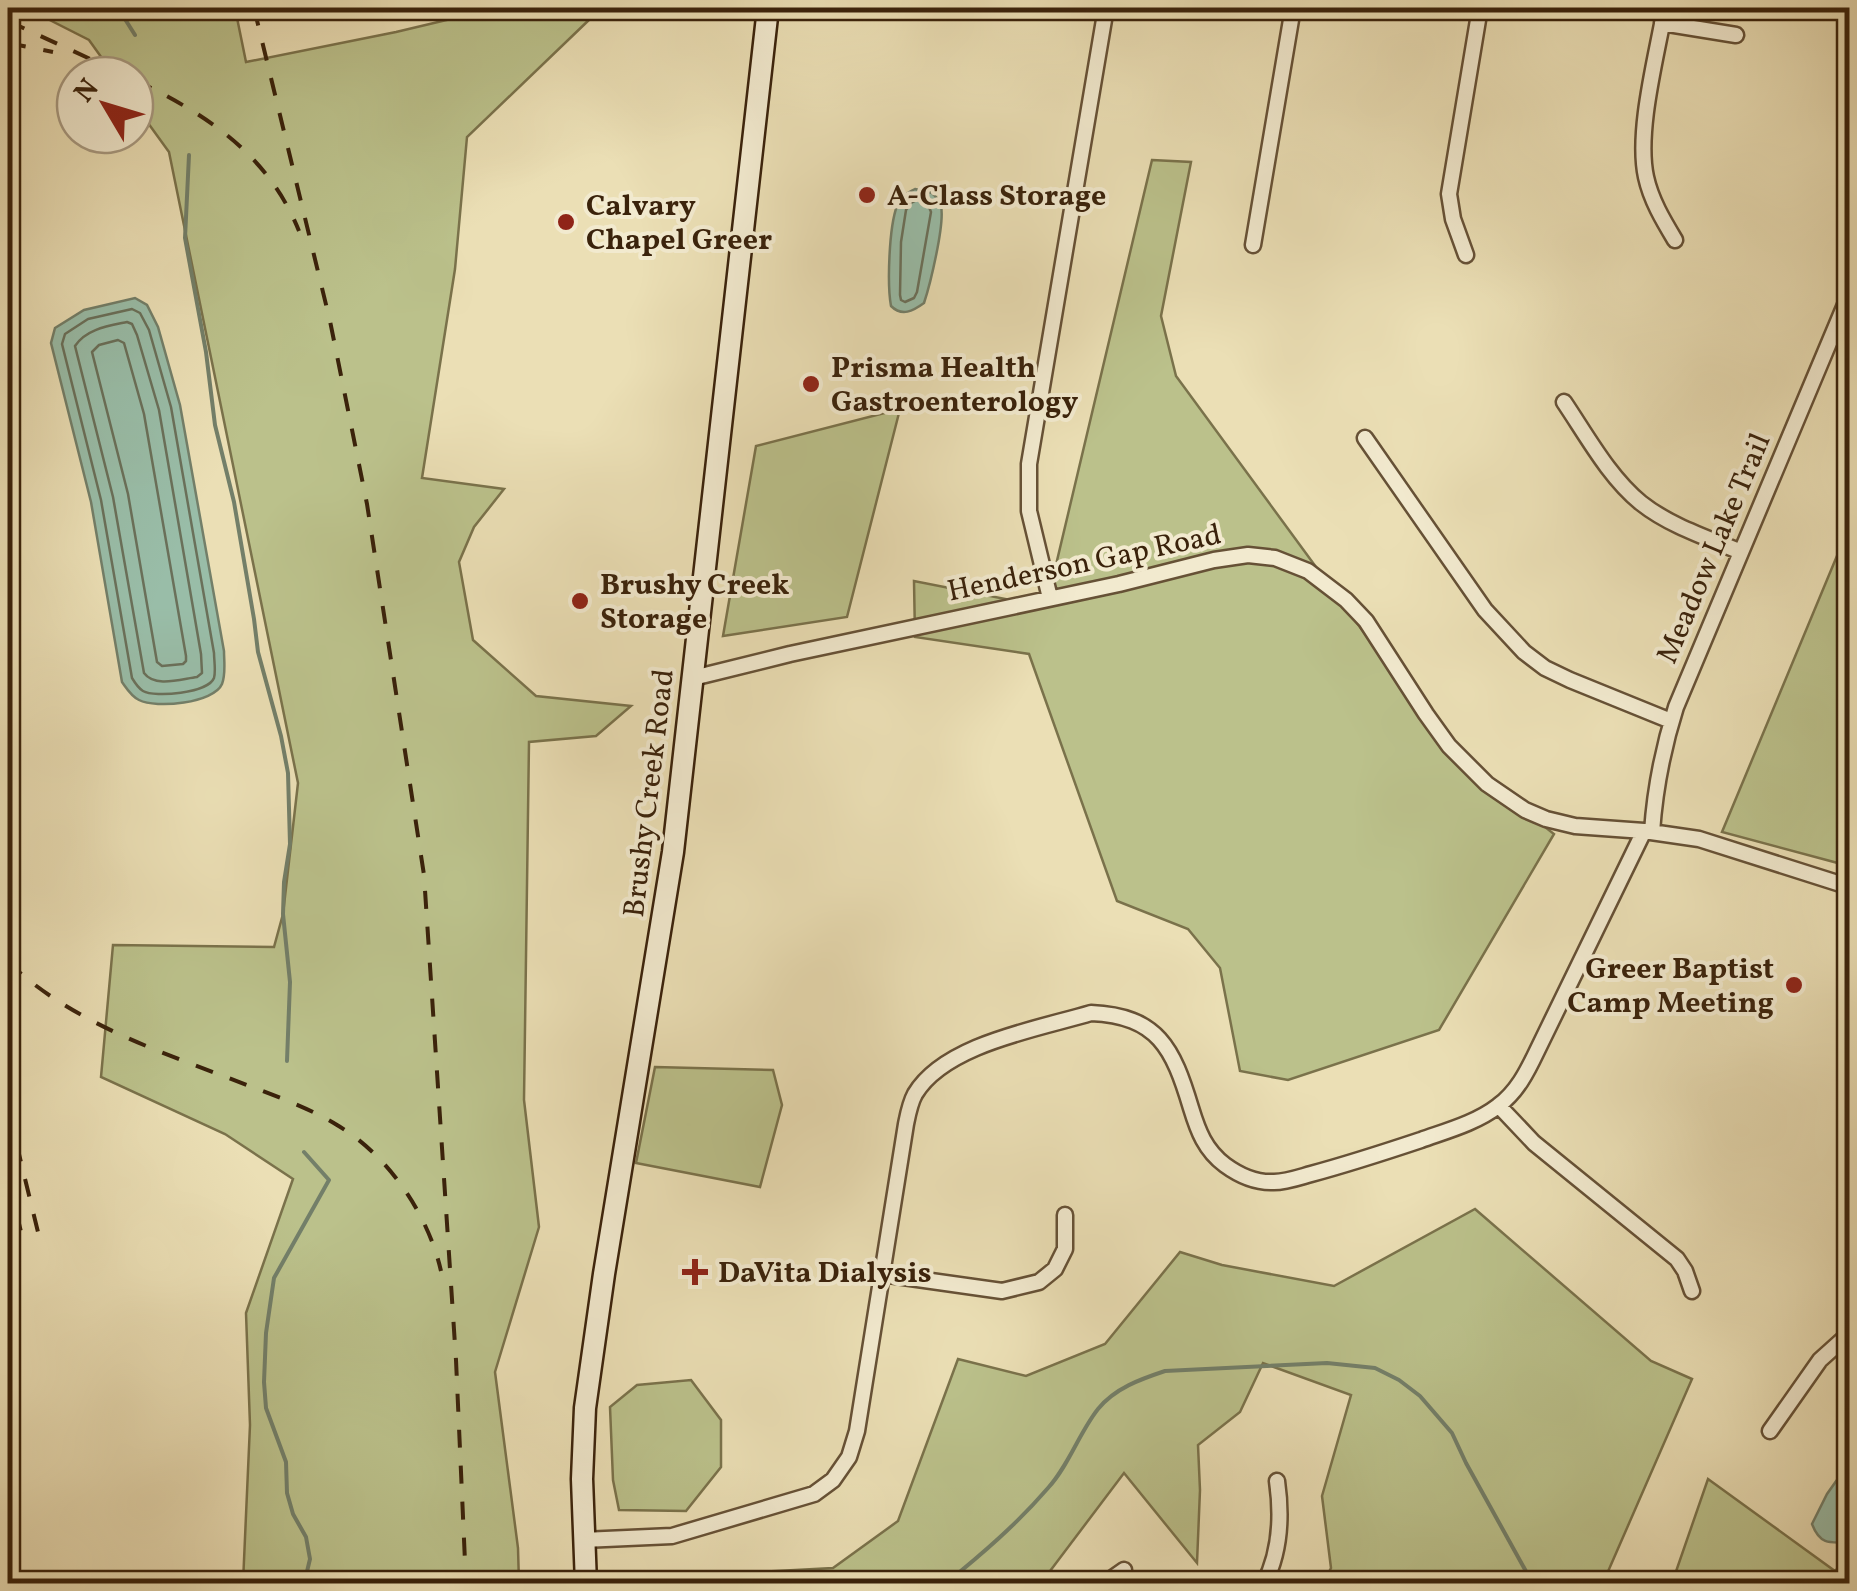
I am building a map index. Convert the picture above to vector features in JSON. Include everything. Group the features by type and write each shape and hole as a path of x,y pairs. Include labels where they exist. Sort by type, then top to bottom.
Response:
{"main road":[{"name":"Brushy Creek Road","path":"586,1584 582,1479 585,1408 659,946 694,678 768,8"}],"street":[{"path":"1050,598 1030,511 1029,464 1106,8"},
{"path":"1252,245 1293,8"},
{"path":"1466,255 1452,219 1449,194 1480,8"},
{"path":"1675,240 1652,197 1643,157 1663,15 1736,34"},
{"name":"Meadow Lake Trail","path":"1648,831 1671,722 1850,293"},
{"path":"1564,402 1613,472 1642,503 1678,525 1741,552"},
{"path":"1365,438 1486,610 1524,652 1570,680 1671,722"},
{"name":"Henderson Gap Road","path":"694,678 1230,557 1261,556 1290,562 1323,580 1356,610 1450,746 1507,800 1559,822 1698,839 1850,887"},
{"path":"583,1540 672,1536 802,1499 833,1480 849,1457 857,1431 913,1097 947,1061 974,1048 1091,1013 1132,1019 1166,1044 1198,1132 1211,1154 1250,1180 1277,1183 1439,1134 1499,1106 1522,1080 1648,831"},
{"path":"1499,1106 1534,1142 1676,1259 1692,1291"},
{"path":"882,1274 1002,1291 1038,1282 1055,1269 1065,1249 1065,1215"},
{"path":"1770,1432 1820,1360 1850,1332"},
{"path":"1264,1584 1279,1535 1277,1480"},
{"path":"1104,1584 1124,1570"}],"shaded area":[{"path":"26,8 235,8 246,62 497,8 637,8 591,18 467,137 455,269 422,478 504,489 474,527 459,562 473,640 536,696 631,706 596,736 529,742 524,1100 539,1227 495,1372 519,1583 243,1583 250,1425 246,1313 293,1179 225,1134 101,1077 113,945 274,947 283,914 298,783 169,152 155,133 155,55 100,55 89,40"},
{"path":"1152,160 1191,162 1161,316 1176,376 1456,758 1554,834 1439,1030 1288,1080 1240,1071 1220,968 1188,929 1117,901 1029,654 915,637 914,581 1046,607"},
{"path":"900,409 847,617 723,636 756,446"},
{"path":"1849,527 1849,866 1722,832"},
{"path":"655,1067 773,1070 782,1105 760,1187 636,1163"},
{"path":"1475,1209 1651,1361 1692,1379 1603,1583 1323,1583 1331,1568 1322,1496 1351,1395 1263,1363 1240,1412 1198,1445 1197,1563 1124,1473 1041,1583 754,1583 755,1572 833,1568 898,1521 958,1359 1026,1376 1105,1344 1180,1252 1222,1265 1334,1286"},
{"path":"691,1380 721,1420 721,1467 686,1511 619,1510 613,1480 610,1407 637,1385"},
{"path":"1708,1479 1835,1571 1849,1557 1849,1583 1672,1583"}],"water":[{"path":"915,189 932,193 939,201 941,226 924,303 903,312 891,306 891,241 898,203"},
{"path":"135,298 147,305 158,327 180,405 224,651 224,676 217,691 197,700 171,704 139,700 122,682 91,502 51,343 55,328 84,310"},
{"path":"1849,1463 1849,1542 1826,1541 1812,1524"}],"waterway":[{"path":"118,8 135,35"},
{"path":"189,155 185,238 258,652 288,773 290,844 283,914 290,982 287,1061"},
{"path":"304,1152 329,1180 274,1278 264,1382 266,1408 286,1462 287,1493 306,1537 310,1559 304,1584"},
{"path":"945,1584 1036,1501 1062,1469 1098,1409 1120,1390 1165,1371 1327,1363 1375,1368 1420,1396 1452,1433 1533,1584"}],"railway":[{"path":"254,8 330,321 367,504 424,875 456,1360 466,1584"},
{"path":"8,21 82,55"},
{"path":"8,43 53,52"},
{"path":"155,91 210,122 252,158 286,204 299,231"},
{"path":"8,962 34,984 92,1021 306,1109 356,1138 389,1169 416,1208 441,1271"},
{"path":"8,1109 38,1232"},
{"path":"8,1178 22,1236"}],"place":[{"name":"A-Class Storage","path":"867,195"},
{"name":"Calvary Chapel Greer","path":"566,222"},
{"name":"Prisma Health Gastroenterology","path":"811,384"},
{"name":"Brushy Creek Storage","path":"580,601"},
{"name":"Greer Baptist Camp Meeting","path":"1794,985"},
{"name":"DaVita Dialysis","path":"695,1272"}]}
